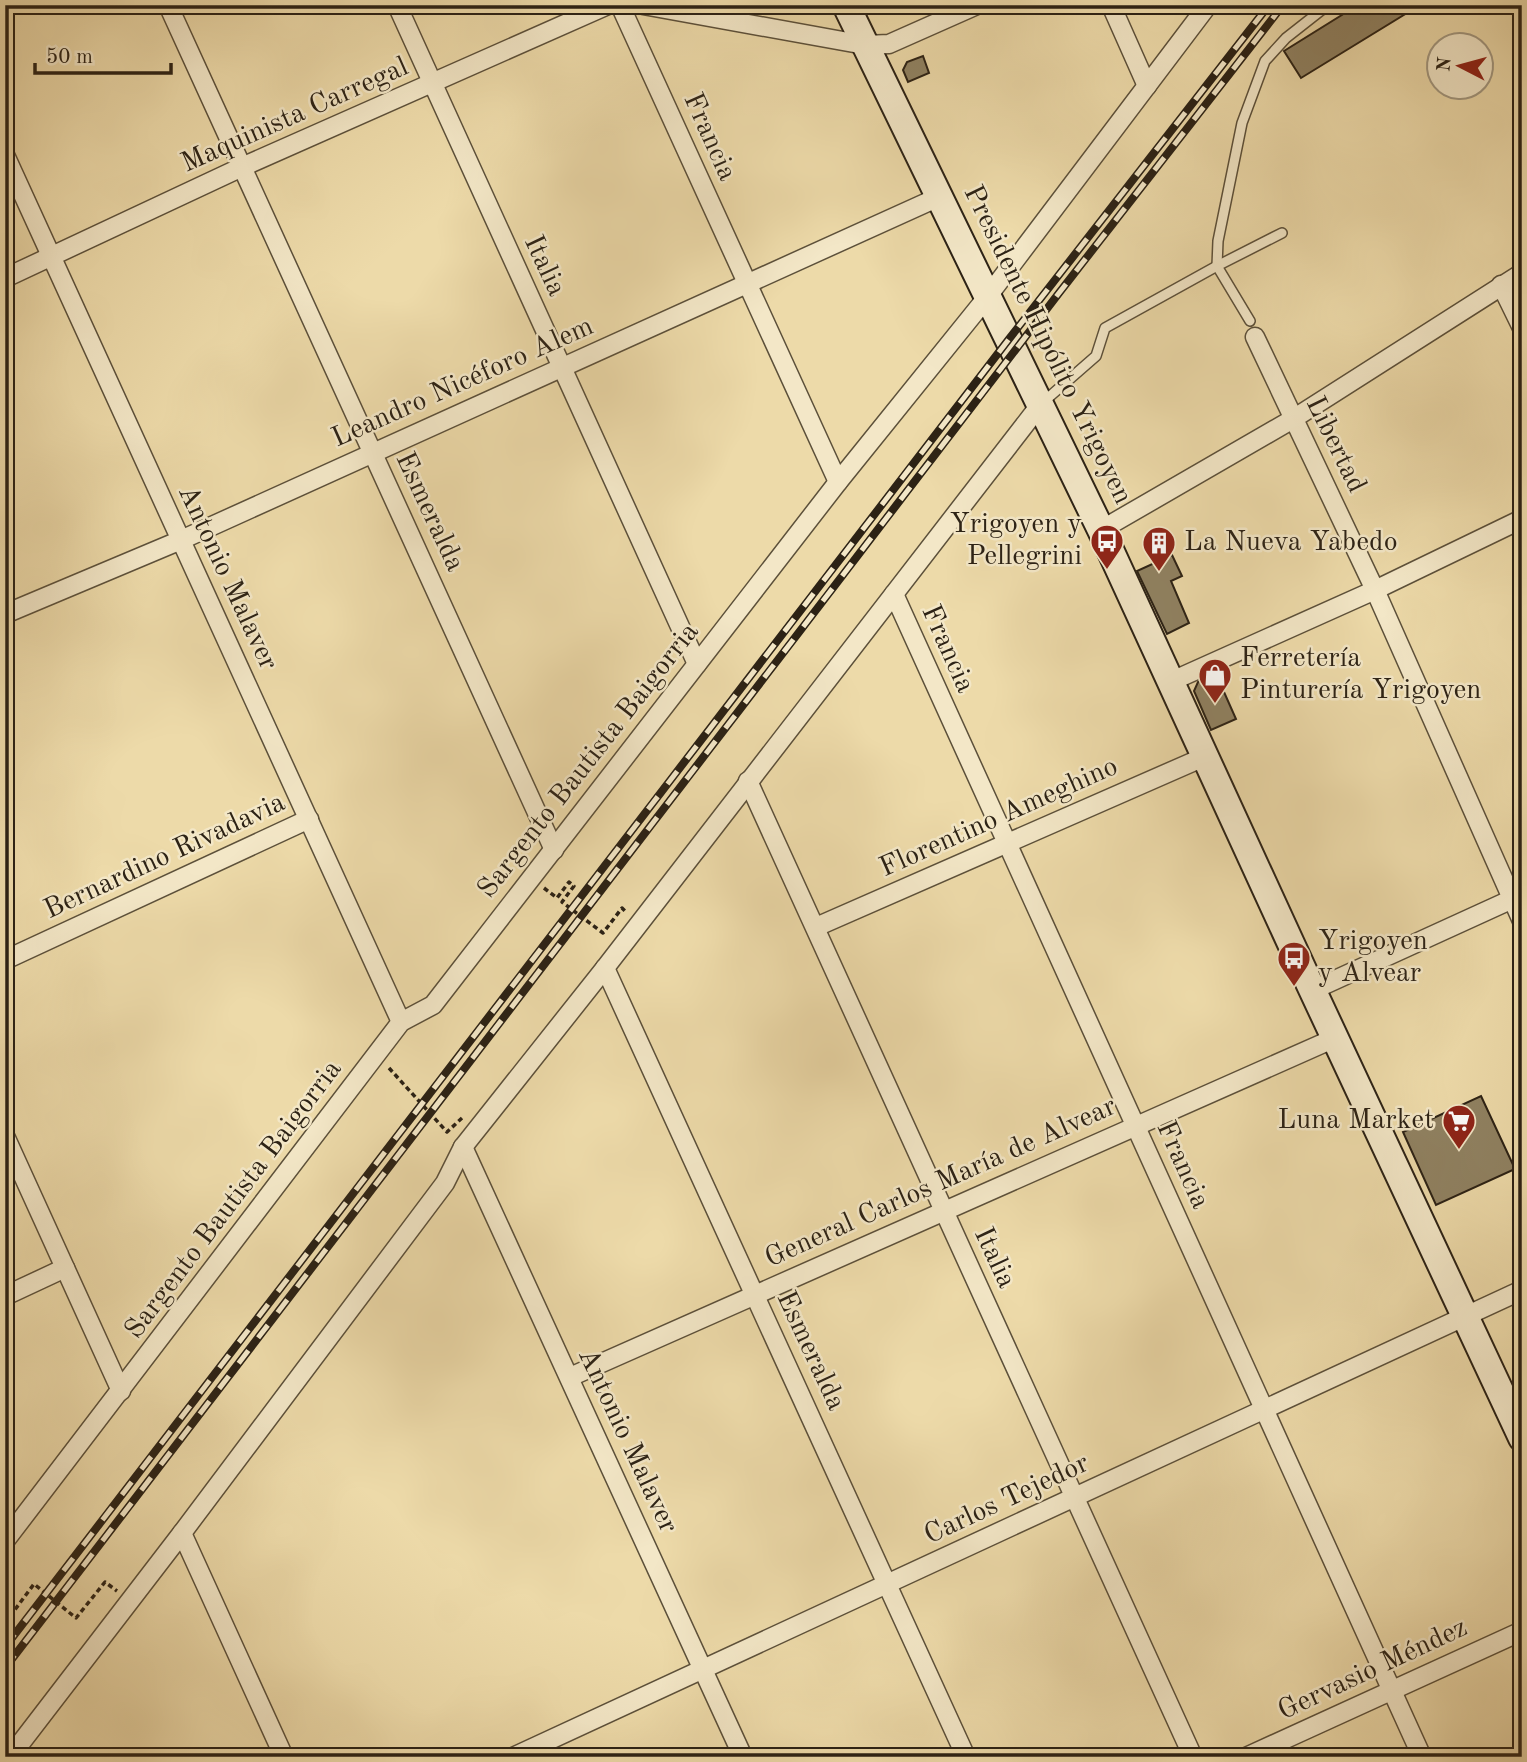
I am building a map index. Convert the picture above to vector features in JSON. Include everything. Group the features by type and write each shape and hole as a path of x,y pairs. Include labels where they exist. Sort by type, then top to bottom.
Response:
{"street":[{"name":"Esmeralda","path":"168,5 554,850"},
{"name":"Italia","path":"397,5 697,664"},
{"name":"Maquinista Carregal","path":"5,278 242,167 608,5"},
{"name":"Francia","path":"620,5 838,482"},
{"path":"643,5 865,45 889,44 977,5"},
{"name":"Presidente Hipólito Yrigoyen","path":"846,5 1101,530 1522,1438"},
{"path":"1111,5 1147,86"},
{"name":"Sargento Bautista Baigorria","path":"5,1541 401,1023 433,1005 838,482 988,296 1208,5"},
{"name":"Antonio Malaver","path":"5,155 401,1023"},
{"name":"Leandro Nicéforo Alem","path":"5,614 181,540 941,196"},
{"path":"1101,530 1293,419 1522,272"},
{"path":"1501,285 1522,328"},
{"name":"Libertad","path":"1253,329 1517,897 1522,921"},
{"path":"10,1757 445,1183 463,1147 605,968 1040,405"},
{"path":"1172,681 1375,590 1522,519"},
{"name":"Francia","path":"894,594 1422,1757"},
{"name":"Florentino Ameghino","path":"816,928 1204,757"},
{"name":"Italia","path":"748,781 1193,1757"},
{"name":"Bernardino Rivadavia","path":"5,960 309,819"},
{"path":"1312,990 1517,897"},
{"name":"Esmeralda","path":"605,968 966,1757"},
{"name":"General Carlos María de Alvear","path":"569,1377 1335,1038"},
{"path":"5,1136 121,1391"},
{"name":"Antonio Malaver","path":"463,1147 743,1757"},
{"path":"5,1296 65,1268"},
{"name":"Carlos Tejedor","path":"513,1757 1522,1290"},
{"path":"182,1533 284,1757"},
{"name":"Gervasio Méndez","path":"1246,1757 1522,1631"}],"lane":[{"path":"1253,329 1217,266 1218,241 1242,123 1265,61 1286,38 1328,5"},
{"path":"1040,405 1096,356 1105,328 1282,233"}],"path":[{"path":"532,879 557,898 569,882 574,886 562,902 603,933 622,908 626,912 608,936 621,946"},
{"path":"377,1055 447,1132 467,1112 480,1127"},
{"path":"5,1623 34,1584 76,1618 105,1582 130,1601"}],"building":[{"path":"1358,5 1420,5 1301,78 1284,51"},
{"path":"923,56 929,73 908,82 903,70 907,62"},
{"path":"1172,555 1182,576 1171,581 1189,623 1167,634 1137,571"},
{"name":"Ferretería Pinturería Yrigoyen","path":"1216,674 1236,719 1211,730 1194,691 1198,682"},
{"name":"Luna Market","path":"1481,1096 1515,1169 1436,1205 1403,1132"}],"railway":[{"path":"5,1647 1009,339 1269,5"},
{"path":"5,1668 1059,293 1283,5"}],"place":[{"name":"Yrigoyen y Pellegrini","path":"1107,571"},
{"name":"La Nueva Yabedo","path":"1159,573"},
{"name":"Ferretería Pinturería Yrigoyen","path":"1215,705"},
{"name":"Yrigoyen y Alvear","path":"1294,988"},
{"name":"Luna Market","path":"1459,1151"}]}
